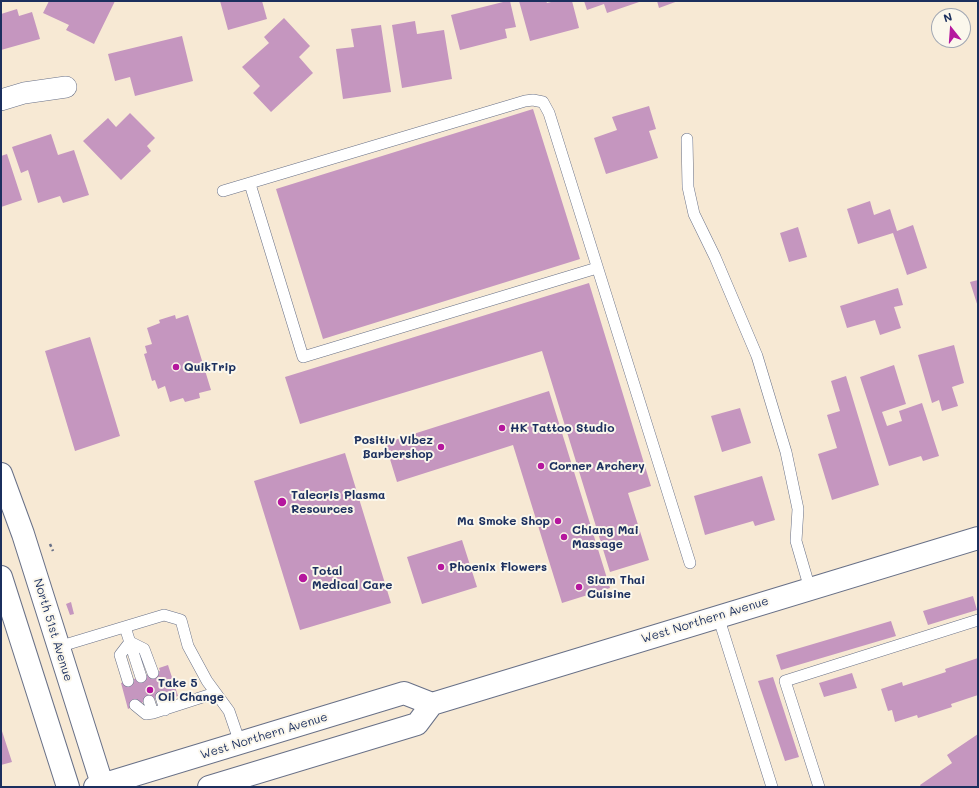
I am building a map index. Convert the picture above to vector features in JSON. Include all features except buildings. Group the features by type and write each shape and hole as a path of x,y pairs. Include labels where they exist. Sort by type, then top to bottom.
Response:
{"main road":[{"name":"North 51st Avenue","path":"1,474 23,534 100,786"},
{"name":"West Northern Avenue","path":"100,786 404,693 432,704 978,538"},
{"path":"1,577 68,787"},
{"path":"209,787 417,724 432,704"}],"street":[{"path":"1,100 24,93 66,87"}],"lane":[{"path":"223,191 525,101 533,100 543,102 549,113 690,563"},
{"path":"687,139 688,187 694,214 715,257 759,363 786,452 798,509 796,541 810,589"},
{"path":"250,184 303,357 597,268"},
{"path":"58,647 164,615 181,620 188,646 206,681 229,711 240,743"},
{"path":"718,616 772,787"},
{"path":"819,787 785,681 978,620"},
{"path":"124,627 142,677"},
{"path":"130,642 144,649 154,673"},
{"path":"128,681 120,655 130,642"},
{"path":"135,705 146,714 153,714 215,693"},
{"path":"161,697 165,710"},
{"path":"149,700 153,714"}],"path":[{"path":"50,544 52,551"}],"place":[{"name":"QuikTrip","path":"176,367"},
{"name":"HK Tattoo Studio","path":"502,428"},
{"name":"Positiv Vibez Barbershop","path":"441,447"},
{"name":"Corner Archery","path":"541,466"},
{"name":"Talecris Plasma Resources","path":"282,502"},
{"name":"Ma Smoke Shop","path":"558,521"},
{"name":"Chiang Mai Massage","path":"564,537"},
{"name":"Phoenix Flowers","path":"441,567"},
{"name":"Total Medical Care","path":"303,578"},
{"name":"Siam Thai Cuisine","path":"579,587"},
{"name":"Take 5 Oil Change","path":"150,690"}]}
